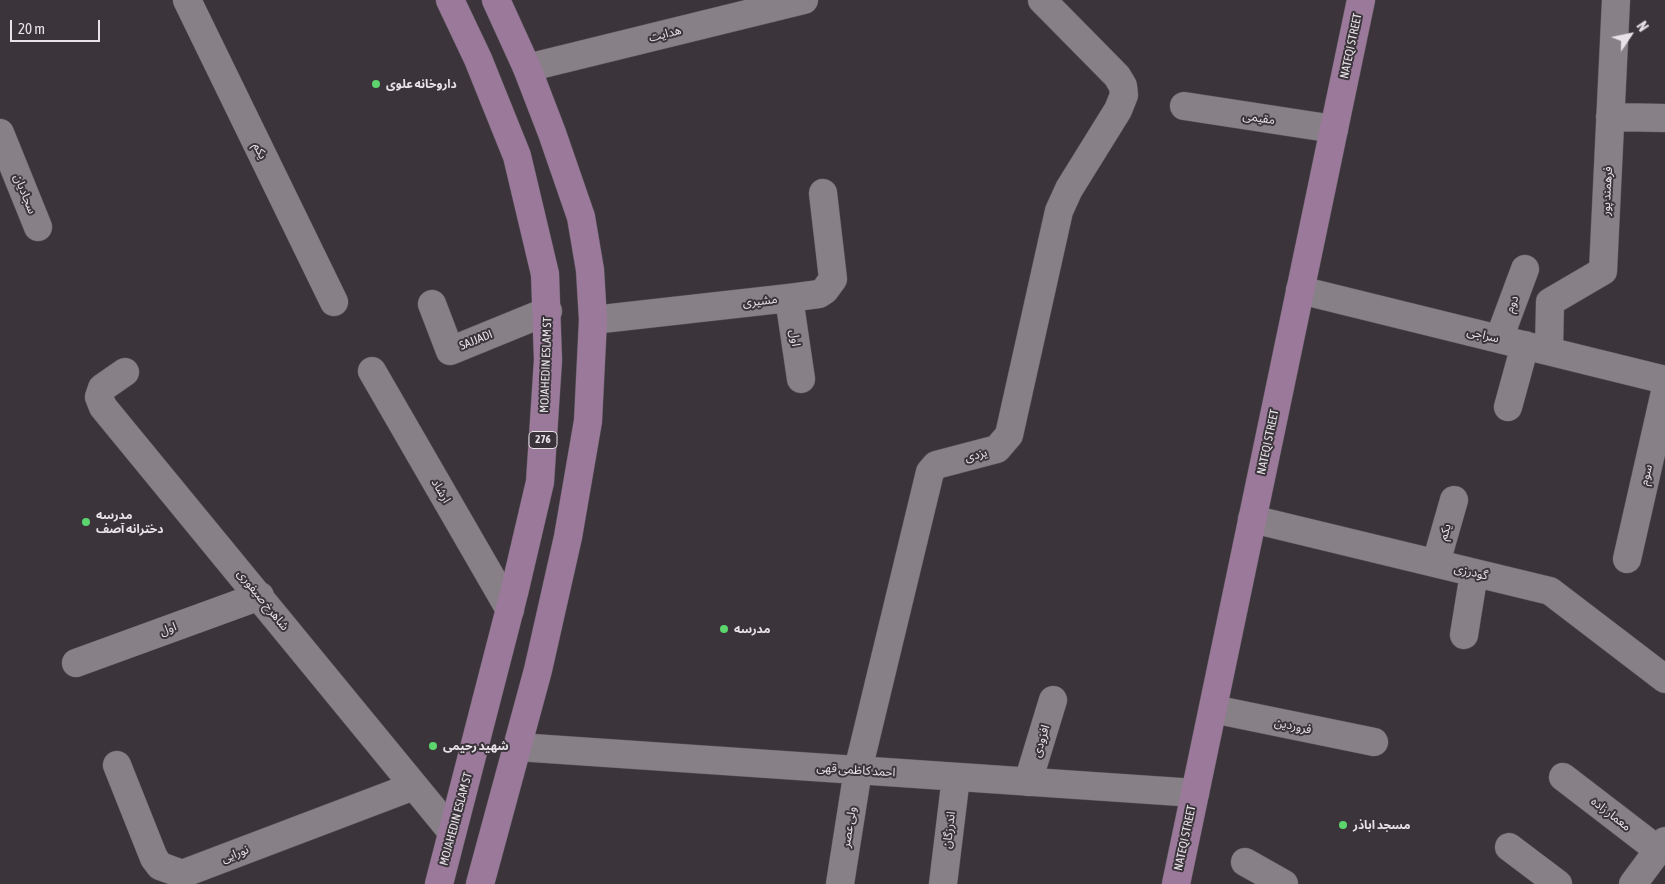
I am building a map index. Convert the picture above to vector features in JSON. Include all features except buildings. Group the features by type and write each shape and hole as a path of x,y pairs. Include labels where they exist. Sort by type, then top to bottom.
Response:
{"main road":[{"name":"MOJAHEDIN ESLAM ST","path":"439,884 510,610 540,482 548,360 548,311 545,274 517,156 478,59 450,0"},
{"path":"480,884 538,670 570,527 588,421 593,320 590,270 581,217 527,68 496,0"},
{"name":"NATEQI STREET","path":"1176,884 1361,0"}],"street":[{"name":"یکم","path":"187,0 334,302"},
{"name":"هدایت","path":"527,68 804,0"},
{"name":"یزدی","path":"858,770 930,472 936,465 997,449 1009,435 1058,211 1069,189 1118,110 1124,95 1121,81 1042,0"},
{"name":"فرهمند پور","path":"1537,348 1550,302 1603,271 1616,0"},
{"name":"مقیمی","path":"1184,106 1334,129"},
{"path":"1610,117 1665,118"},
{"name":"سجادیان","path":"0,133 38,226"},
{"name":"مشیری","path":"593,320 819,294 825,290 833,279 823,193"},
{"name":"دوم","path":"1498,339 1525,269"},
{"name":"سراجی","path":"1300,290 1665,380"},
{"name":"اول","path":"789,298 801,379"},
{"name":"SAJJADI","path":"432,304 450,351 548,311"},
{"path":"1508,407 1537,348"},
{"name":"شاهرخ صیفوری","path":"125,372 102,388 99,397 103,407 452,832"},
{"name":"ارشاد","path":"372,372 510,610"},
{"name":"سوم","path":"1627,559 1665,392"},
{"name":"یکم","path":"1436,564 1454,500"},
{"name":"گودرزی","path":"1252,519 1550,591 1665,679"},
{"path":"1464,635 1474,573"},
{"name":"اول","path":"76,663 260,596"},
{"name":"افزودی","path":"1028,782 1053,700"},
{"name":"فروردین","path":"1213,709 1374,742"},
{"name":"احمد کاظمی قهی","path":"518,746 1195,793"},
{"name":"نورایی","path":"117,764 154,858 160,866 182,874 414,786"},
{"name":"ولی عصر","path":"840,884 858,770"},
{"name":"اندرزگان","path":"943,884 956,777"},
{"name":"معمار زاده","path":"1563,777 1662,846"},
{"path":"1640,882 1662,846"},
{"path":"1509,847 1558,884"},
{"path":"1245,862 1284,884"}],"place":[{"name":"داروخانه علوی","path":"376,84"},
{"name":"مدرسه دخترانه آصف","path":"86,522"},
{"name":"مدرسه","path":"724,629"},
{"name":"شهید رحیمی","path":"433,746"},
{"name":"مسجد اباذر","path":"1343,825"}]}
